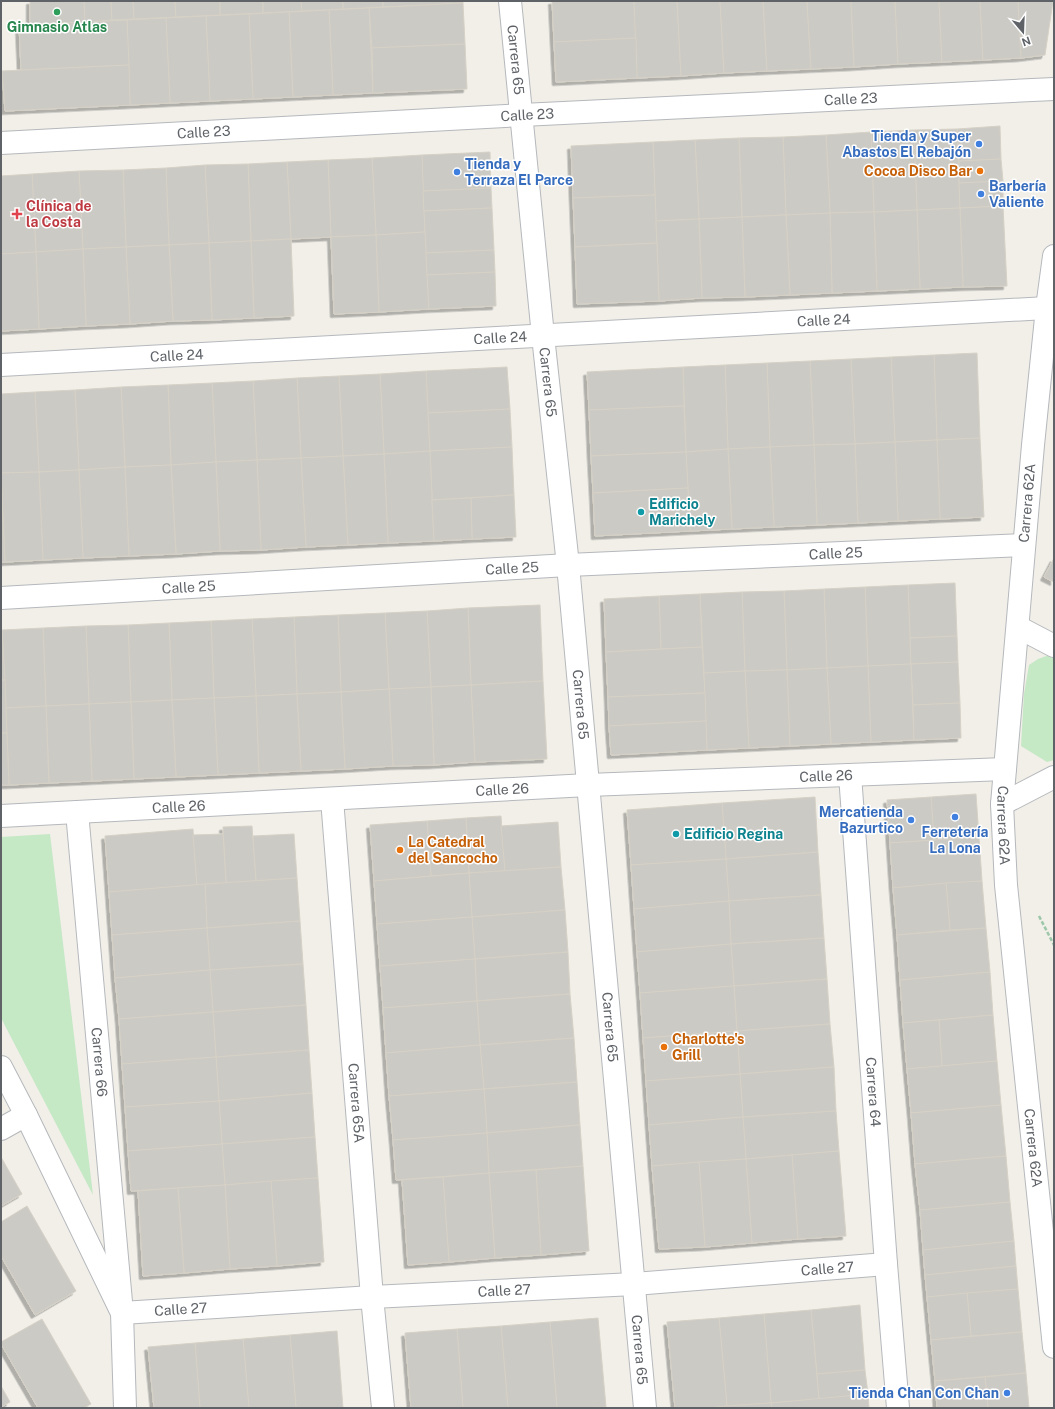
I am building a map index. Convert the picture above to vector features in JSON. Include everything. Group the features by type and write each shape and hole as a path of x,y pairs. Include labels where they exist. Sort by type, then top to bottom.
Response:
{"street":[{"name":"Carrera 65","path":"510,1 543,336 568,566 645,1408"},
{"name":"Calle 23","path":"1,144 522,114 1054,89"},
{"name":"Carrera 62A","path":"1054,256 1047,308 1024,545 1002,804 1006,885 1054,1347"},
{"name":"Calle 24","path":"1,364 1047,308"},
{"name":"Calle 25","path":"1,598 568,566 1024,545"},
{"path":"1018,627 1054,646"},
{"name":"Calle 26","path":"1,816 588,785 1005,769"},
{"name":"Carrera 64","path":"850,775 898,1408"},
{"path":"1002,804 1054,777"},
{"name":"Carrera 65A","path":"332,799 372,1297 383,1408"},
{"name":"Carrera 66","path":"77,812 122,1313 125,1408"},
{"name":"Carrera 66","path":"1,1067 26,1115 122,1313"},
{"path":"1,1129 26,1115"},
{"name":"Calle 27","path":"122,1313 372,1297 634,1284 886,1264"}],"green space":[{"path":"1052,654 1054,655 1054,760 1047,762 1021,746 1024,694 1029,665 1038,659"},
{"path":"50,834 93,1195 1,1018 1,837"}],"building":[{"name":"Gimnasio Atlas","path":"30,1 84,1 85,22 30,24"},
{"path":"84,1 111,1 112,20 85,22"},
{"path":"111,1 133,1 134,19 112,20"},
{"path":"133,1 175,1 176,17 134,19"},
{"path":"175,1 220,1 220,15 176,17"},
{"path":"220,1 263,1 263,13 220,15"},
{"path":"263,1 301,1 302,11 263,13"},
{"path":"301,1 343,1 343,9 302,11"},
{"path":"343,1 383,1 383,7 343,9"},
{"path":"383,1 463,1 463,3 383,7"},
{"path":"552,1 634,1 636,38 554,42"},
{"path":"634,1 677,1 681,76 637,78"},
{"path":"677,1 720,1 724,73 681,76"},
{"path":"720,1 763,1 767,71 724,73"},
{"path":"763,1 807,1 811,69 767,71"},
{"path":"807,1 851,1 854,67 811,69"},
{"path":"851,1 895,1 898,64 854,67"},
{"path":"895,1 939,1 942,62 898,64"},
{"path":"939,1 980,1 983,60 942,62"},
{"path":"980,1 1018,1 1021,58 983,60"},
{"path":"1018,1 1053,1 1045,55 1021,58"},
{"path":"463,3 465,44 372,48 369,8"},
{"path":"369,8 373,93 333,95 329,10"},
{"path":"329,10 333,95 293,97 289,12"},
{"path":"289,12 293,97 253,99 249,14"},
{"path":"249,14 253,99 210,101 206,16"},
{"path":"206,16 210,101 170,103 166,18"},
{"path":"166,18 170,103 130,105 127,20"},
{"path":"127,20 129,65 21,70 19,25"},
{"path":"636,38 637,78 556,82 554,42"},
{"path":"465,44 467,89 373,93 372,48"},
{"path":"129,65 130,105 5,111 2,71"},
{"name":"Tienda y Super Abastos El Rebajón","path":"1000,126 1001,159 959,161 957,129"},
{"path":"957,129 960,208 917,210 914,130"},
{"path":"914,130 917,210 874,212 871,132"},
{"path":"871,132 874,212 830,213 826,135"},
{"path":"826,135 830,213 786,215 783,137"},
{"path":"783,137 786,215 742,217 739,138"},
{"path":"739,138 742,217 699,219 695,140"},
{"path":"695,140 699,219 656,221 653,142"},
{"path":"653,142 655,195 573,198 571,146"},
{"name":"Tienda y Terraza El Parce","path":"490,152 491,188 423,191 422,155"},
{"path":"422,155 425,232 376,235 372,158"},
{"path":"372,158 376,235 331,237 328,160"},
{"name":"Cocoa Disco Bar","path":"1001,159 1003,181 959,183 959,161"},
{"path":"328,160 331,237 291,239 287,162"},
{"path":"287,162 291,239 251,241 248,164"},
{"path":"248,164 251,241 209,243 205,165"},
{"path":"205,165 209,243 169,245 166,168"},
{"path":"166,168 169,245 126,247 123,170"},
{"path":"123,170 126,247 83,249 79,171"},
{"path":"79,171 83,249 36,252 32,174"},
{"name":"Clínica de la Costa","path":"32,174 36,252 1,254 1,176"},
{"name":"Barbería Valiente","path":"1003,181 1003,206 960,208 959,183"},
{"path":"491,188 492,208 424,211 423,191"},
{"path":"655,195 657,243 575,247 573,198"},
{"path":"1003,206 1007,286 963,287 960,208"},
{"path":"492,208 494,250 426,253 424,211"},
{"path":"960,208 963,287 920,289 917,210"},
{"path":"917,210 920,289 877,291 874,212"},
{"path":"874,212 877,291 832,293 830,213"},
{"path":"830,213 832,293 790,295 786,215"},
{"path":"786,215 790,295 745,297 742,217"},
{"path":"742,217 745,297 702,298 699,219"},
{"path":"699,219 702,298 659,301 656,221"},
{"path":"425,232 429,309 379,312 376,235"},
{"path":"376,235 379,312 334,314 331,237"},
{"path":"291,239 294,316 254,318 251,241"},
{"path":"251,241 254,318 212,320 209,243"},
{"path":"209,243 212,320 173,321 169,245"},
{"path":"657,243 659,301 577,304 575,247"},
{"path":"169,245 173,321 130,324 126,247"},
{"path":"126,247 130,324 86,326 83,249"},
{"path":"83,249 86,326 39,329 36,252"},
{"path":"494,250 495,272 427,275 426,253"},
{"path":"36,252 39,329 1,331 1,254"},
{"path":"495,272 496,306 429,309 427,275"},
{"path":"977,353 980,438 937,440 934,355"},
{"path":"934,355 937,440 895,442 891,357"},
{"path":"891,357 895,442 855,444 851,359"},
{"path":"851,359 855,444 814,445 810,361"},
{"path":"810,361 814,445 770,447 767,363"},
{"path":"767,363 770,447 728,449 725,365"},
{"path":"725,365 728,449 686,452 683,367"},
{"path":"507,367 510,409 428,413 426,371"},
{"path":"683,367 684,406 589,410 587,372"},
{"path":"426,371 430,451 384,454 380,374"},
{"path":"380,374 384,454 343,456 339,376"},
{"path":"339,376 343,456 301,458 297,378"},
{"path":"297,378 301,458 257,460 253,381"},
{"path":"253,381 257,460 216,462 212,383"},
{"path":"212,383 216,462 171,465 168,385"},
{"path":"168,385 171,465 125,467 121,387"},
{"path":"121,387 125,467 79,470 75,390"},
{"path":"75,390 79,470 39,472 35,392"},
{"path":"35,392 39,472 1,473 1,394"},
{"path":"684,406 686,452 591,456 589,410"},
{"path":"510,409 512,447 430,451 428,413"},
{"path":"980,438 984,517 940,519 937,440"},
{"path":"937,440 940,519 898,521 895,442"},
{"path":"895,442 898,521 858,523 855,444"},
{"path":"855,444 858,523 817,525 814,445"},
{"path":"814,445 817,525 774,527 770,447"},
{"path":"512,447 514,495 432,500 430,451"},
{"path":"770,447 774,527 732,529 728,449"},
{"path":"728,449 732,529 690,531 686,452"},
{"path":"430,451 434,541 388,543 384,454"},
{"path":"686,452 688,488 593,493 591,456"},
{"path":"384,454 388,543 348,545 343,456"},
{"path":"343,456 348,545 306,547 301,458"},
{"path":"301,458 306,547 261,550 257,460"},
{"path":"257,460 261,550 220,551 216,462"},
{"path":"216,462 220,551 176,554 171,465"},
{"path":"171,465 176,554 129,556 125,467"},
{"path":"125,467 129,556 83,558 79,470"},
{"path":"79,470 83,558 43,560 39,472"},
{"path":"39,472 43,560 5,562 1,473"},
{"path":"1,478 5,562 1,562"},
{"name":"Edificio Marichely","path":"688,488 690,531 595,536 593,493"},
{"path":"514,495 516,537 472,539 471,498"},
{"path":"471,498 472,539 434,541 432,500"},
{"path":"1054,558 1054,582 1044,577"},
{"path":"955,583 957,636 910,638 908,585"},
{"path":"908,585 911,664 868,666 865,587"},
{"path":"865,587 868,666 827,668 824,589"},
{"path":"824,589 827,668 787,670 784,591"},
{"path":"784,591 787,670 745,671 742,592"},
{"path":"742,592 745,671 704,673 700,594"},
{"path":"700,594 702,647 661,649 659,596"},
{"path":"659,596 661,649 606,652 604,599"},
{"path":"540,605 543,681 471,685 468,608"},
{"path":"468,608 471,685 431,687 427,611"},
{"path":"427,611 431,687 389,689 385,613"},
{"path":"385,613 389,689 341,692 338,615"},
{"path":"338,615 341,692 297,694 294,617"},
{"path":"294,617 297,694 256,696 252,619"},
{"path":"252,619 256,696 214,698 211,621"},
{"path":"211,621 214,698 172,700 169,623"},
{"path":"169,623 172,700 131,702 128,625"},
{"path":"128,625 131,702 89,704 86,626"},
{"path":"86,626 89,704 46,706 43,628"},
{"path":"43,628 46,706 6,708 2,630"},
{"path":"2,630 5,680 1,680"},
{"path":"957,636 958,662 911,664 910,638"},
{"path":"702,647 705,693 608,697 606,652"},
{"path":"958,662 960,703 913,705 911,664"},
{"path":"911,664 914,740 871,742 868,666"},
{"path":"868,666 871,742 831,744 827,668"},
{"path":"827,668 831,744 790,746 787,670"},
{"path":"787,670 790,746 749,748 745,671"},
{"path":"745,671 749,748 707,750 704,673"},
{"path":"1,680 5,680 7,733 1,733"},
{"path":"543,681 547,759 475,762 471,685"},
{"path":"471,685 475,762 434,765 431,687"},
{"path":"431,687 434,765 393,766 389,689"},
{"path":"389,689 393,766 345,769 341,692"},
{"path":"341,692 345,769 301,771 297,694"},
{"path":"705,693 706,721 609,726 608,697"},
{"path":"297,694 301,771 259,773 256,696"},
{"path":"256,696 259,773 218,775 214,698"},
{"path":"214,698 218,775 176,777 172,700"},
{"path":"172,700 176,777 134,779 131,702"},
{"path":"131,702 134,779 92,781 89,704"},
{"path":"960,703 961,738 914,740 913,705"},
{"path":"89,704 92,781 49,783 46,706"},
{"path":"46,706 49,783 9,785 6,708"},
{"path":"706,721 707,750 611,755 609,726"},
{"path":"1,733 7,733 9,785 1,785"},
{"name":"Ferretería La Lona","path":"976,794 979,837 934,840 931,797"},
{"path":"815,797 818,852 726,859 722,803"},
{"name":"Mercatienda Bazurtico","path":"931,797 934,840 890,843 887,800"},
{"name":"Edificio Regina","path":"722,803 726,859 631,865 627,810"},
{"path":"501,816 505,871 469,873 466,818"},
{"path":"466,818 469,873 431,876 427,821"},
{"name":"La Catedral del Sancocho","path":"427,821 431,876 374,881 370,825"},
{"path":"558,822 561,867 505,871 501,826"},
{"path":"252,826 256,881 226,883 223,827"},
{"path":"193,829 197,885 109,892 105,836"},
{"path":"223,834 226,883 197,885 193,835"},
{"path":"294,834 297,878 256,881 253,836"},
{"path":"979,837 982,881 893,888 890,843"},
{"path":"818,852 821,895 729,901 726,859"},
{"path":"726,859 729,901 634,909 631,865"},
{"path":"561,867 565,910 472,917 469,873"},
{"path":"469,873 472,917 377,924 374,881"},
{"path":"297,878 300,921 207,928 205,884"},
{"path":"982,881 986,928 950,930 946,883"},
{"path":"946,883 950,930 897,935 893,888"},
{"path":"205,884 207,928 112,935 109,892"},
{"path":"821,895 824,938 731,944 729,901"},
{"path":"729,901 731,944 637,952 634,909"},
{"path":"565,910 568,952 475,959 472,917"},
{"path":"472,917 475,959 380,966 377,924"},
{"path":"300,921 303,964 210,970 207,928"},
{"path":"207,928 210,970 115,978 112,935"},
{"path":"986,928 990,972 900,980 897,935"},
{"path":"824,938 827,979 734,986 731,944"},
{"path":"731,944 734,986 640,993 637,952"},
{"path":"568,952 570,994 477,1001 475,959"},
{"path":"475,959 477,1001 383,1008 380,966"},
{"path":"303,964 306,1005 213,1012 210,970"},
{"path":"210,970 213,1012 119,1019 115,978"},
{"path":"990,972 993,1015 903,1023 900,980"},
{"path":"827,979 830,1024 737,1031 734,986"},
{"path":"734,986 737,1031 643,1038 640,993"},
{"path":"570,994 574,1038 480,1045 477,1001"},
{"path":"477,1001 480,1045 386,1053 383,1008"},
{"path":"306,1005 309,1050 216,1057 213,1012"},
{"path":"213,1012 216,1057 122,1064 119,1019"},
{"path":"993,1015 997,1061 942,1066 939,1020"},
{"path":"939,1020 942,1066 907,1069 903,1023"},
{"path":"830,1024 834,1067 740,1074 737,1031"},
{"path":"737,1031 740,1074 646,1081 643,1038"},
{"path":"574,1038 577,1082 484,1089 480,1045"},
{"path":"480,1045 484,1089 389,1096 386,1053"},
{"path":"309,1050 312,1093 219,1101 216,1057"},
{"path":"216,1057 219,1101 125,1107 122,1064"},
{"path":"997,1061 1001,1105 911,1113 907,1069"},
{"path":"834,1067 836,1111 743,1117 740,1074"},
{"path":"740,1074 743,1117 649,1125 646,1081"},
{"path":"577,1082 580,1125 487,1133 484,1089"},
{"path":"484,1089 487,1133 393,1140 389,1096"},
{"path":"312,1093 315,1137 222,1144 219,1101"},
{"path":"219,1101 222,1144 128,1151 125,1107"},
{"path":"1001,1105 1006,1156 915,1164 911,1113"},
{"path":"836,1111 839,1151 746,1159 743,1117"},
{"path":"743,1117 746,1159 652,1166 649,1125"},
{"path":"580,1125 583,1166 489,1173 487,1133"},
{"path":"487,1133 489,1173 396,1180 393,1140"},
{"path":"315,1137 318,1178 225,1185 222,1144"},
{"path":"222,1144 225,1185 131,1191 128,1151"},
{"path":"839,1151 846,1236 798,1239 792,1155"},
{"path":"792,1155 798,1239 752,1243 746,1159"},
{"path":"1006,1156 1010,1202 920,1210 915,1164"},
{"path":"1,1157 22,1194 1,1206"},
{"path":"746,1159 752,1243 705,1247 699,1162"},
{"path":"699,1162 705,1247 659,1249 652,1166"},
{"path":"583,1166 589,1251 541,1255 536,1170"},
{"path":"536,1170 541,1255 495,1258 489,1173"},
{"path":"489,1173 495,1258 449,1262 443,1177"},
{"path":"443,1177 449,1262 408,1265 402,1180"},
{"path":"318,1178 324,1262 277,1266 271,1181"},
{"path":"271,1181 277,1266 230,1269 225,1185"},
{"path":"225,1185 230,1269 184,1273 178,1188"},
{"path":"178,1188 184,1273 143,1276 138,1191"},
{"path":"1010,1202 1014,1241 923,1250 920,1210"},
{"path":"27,1206 76,1291 35,1315 1,1256 1,1222"},
{"path":"1014,1241 1016,1266 925,1275 923,1250"},
{"path":"1016,1266 1018,1289 927,1297 925,1275"},
{"path":"1018,1289 1022,1332 971,1336 967,1293"},
{"path":"967,1293 971,1336 931,1340 927,1297"},
{"path":"860,1305 865,1370 817,1374 811,1310"},
{"path":"811,1310 819,1399 771,1403 764,1314"},
{"path":"764,1314 771,1403 727,1406 719,1318"},
{"path":"598,1318 606,1407 557,1408 550,1322"},
{"path":"719,1318 727,1406 709,1408 675,1408 667,1322"},
{"path":"42,1319 91,1404 83,1408 38,1408 1,1344 1,1342"},
{"path":"550,1322 557,1408 508,1408 501,1326"},
{"path":"501,1326 508,1408 463,1408 457,1329"},
{"path":"457,1329 463,1408 411,1408 405,1333"},
{"path":"337,1331 343,1408 296,1408 290,1335"},
{"path":"1022,1332 1026,1373 935,1381 931,1340"},
{"path":"290,1335 296,1408 249,1408 243,1339"},
{"path":"243,1339 249,1408 200,1408 195,1343"},
{"path":"195,1343 200,1408 154,1408 148,1347"},
{"path":"865,1370 868,1394 819,1399 817,1374"},
{"name":"Tienda Chan Con Chan","path":"1026,1373 1029,1408 988,1408 985,1377"},
{"path":"985,1377 988,1408 937,1408 935,1381"},
{"path":"1,1386 10,1402 1,1407"},
{"path":"868,1394 869,1408 772,1408 771,1403"},
{"path":"771,1403 772,1408 709,1408 727,1406"}],"place":[{"name":"Gimnasio Atlas","path":"57,12"},
{"name":"Tienda y Super Abastos El Rebajón","path":"979,144"},
{"name":"Cocoa Disco Bar","path":"980,171"},
{"name":"Tienda y Terraza El Parce","path":"457,172"},
{"name":"Barbería Valiente","path":"981,194"},
{"name":"Clínica de la Costa","path":"17,214"},
{"name":"Edificio Marichely","path":"641,512"},
{"name":"Ferretería La Lona","path":"955,817"},
{"name":"Mercatienda Bazurtico","path":"911,820"},
{"name":"Edificio Regina","path":"676,834"},
{"name":"La Catedral del Sancocho","path":"400,850"},
{"name":"Charlotte's Grill","path":"664,1047"},
{"name":"Tienda Chan Con Chan","path":"1007,1393"}]}
